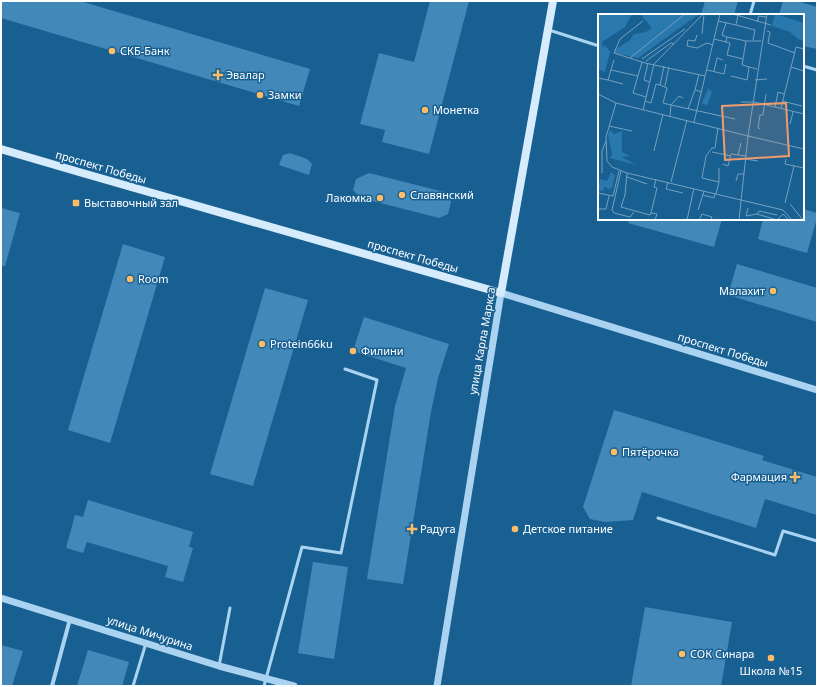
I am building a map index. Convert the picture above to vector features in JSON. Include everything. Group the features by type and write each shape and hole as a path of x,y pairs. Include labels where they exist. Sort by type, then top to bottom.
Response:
{"main road":[{"name":"улица Карла Маркса","path":"501,293 548,30 550,2"},
{"name":"проспект Победы","path":"1,149 501,293"}],"street":[{"name":"проспект Победы","path":"501,293 817,390"},
{"name":"улица Карла Маркса","path":"437,686 501,293"},
{"name":"улица Мичурина","path":"1,598 219,666 264,682 294,686"},
{"path":"52,686 70,619"}],"lane":[{"path":"750,14 754,1"},
{"path":"548,30 598,46"},
{"path":"804,66 817,70"},
{"path":"264,682 302,547 341,553 377,380 345,369"},
{"path":"658,518 775,555 783,531 817,541"},
{"path":"219,666 230,608"},
{"path":"133,686 146,643"}],"building":[{"path":"1,1 80,1 310,69 299,106 1,18"},
{"path":"430,1 469,1 429,154 382,142 385,130 360,124 379,53 414,62"},
{"path":"705,1 738,1 734,14 701,14"},
{"path":"783,1 797,1 817,7 817,49 804,46 804,14 779,14"},
{"path":"290,153 307,159 312,164 309,175 279,165 283,155"},
{"name":"Славянский","path":"369,173 444,192 451,202 448,214 439,218 361,198 353,190 356,179"},
{"path":"1,208 20,213 5,266 1,266"},
{"path":"804,209 817,213 817,218 807,253 758,239 763,220 804,220"},
{"path":"629,220 722,220 714,247 628,223"},
{"path":"123,244 165,257 110,443 68,430"},
{"name":"Малахит","path":"737,264 817,288 817,322 728,295"},
{"path":"265,288 308,300 253,486 210,474"},
{"path":"364,317 449,344 438,378 431,412 403,584 367,579 395,406 406,368 353,351"},
{"path":"614,410 764,456 762,460 817,477 817,515 765,499 756,528 642,492 633,520 605,522 590,519 583,507"},
{"path":"88,500 193,532 189,547 193,548 183,582 165,577 168,566 87,542 83,553 66,548 75,515 83,517"},
{"path":"313,562 348,567 334,659 298,653"},
{"name":"СОК Синара","path":"645,607 732,622 721,686 631,686"},
{"path":"1,645 23,651 12,686 1,686"},
{"path":"88,650 129,662 122,686 77,686"}],"place":[{"name":"СКБ-Банк","path":"112,51"},
{"name":"Эвалар","path":"218,75"},
{"name":"Замки","path":"260,95"},
{"name":"Монетка","path":"425,110"},
{"name":"Славянский","path":"402,195"},
{"name":"Лакомка","path":"380,198"},
{"name":"Выставочный зал","path":"76,203"},
{"name":"Room","path":"130,279"},
{"name":"Малахит","path":"773,291"},
{"name":"Protein66ku","path":"262,344"},
{"name":"Филини","path":"353,351"},
{"name":"Пятёрочка","path":"614,452"},
{"name":"Фармация","path":"795,477"},
{"name":"Радуга","path":"412,529"},
{"name":"Детское питание","path":"515,529"},
{"name":"СОК Синара","path":"682,654"},
{"name":"Школа №15","path":"771,658"}]}
